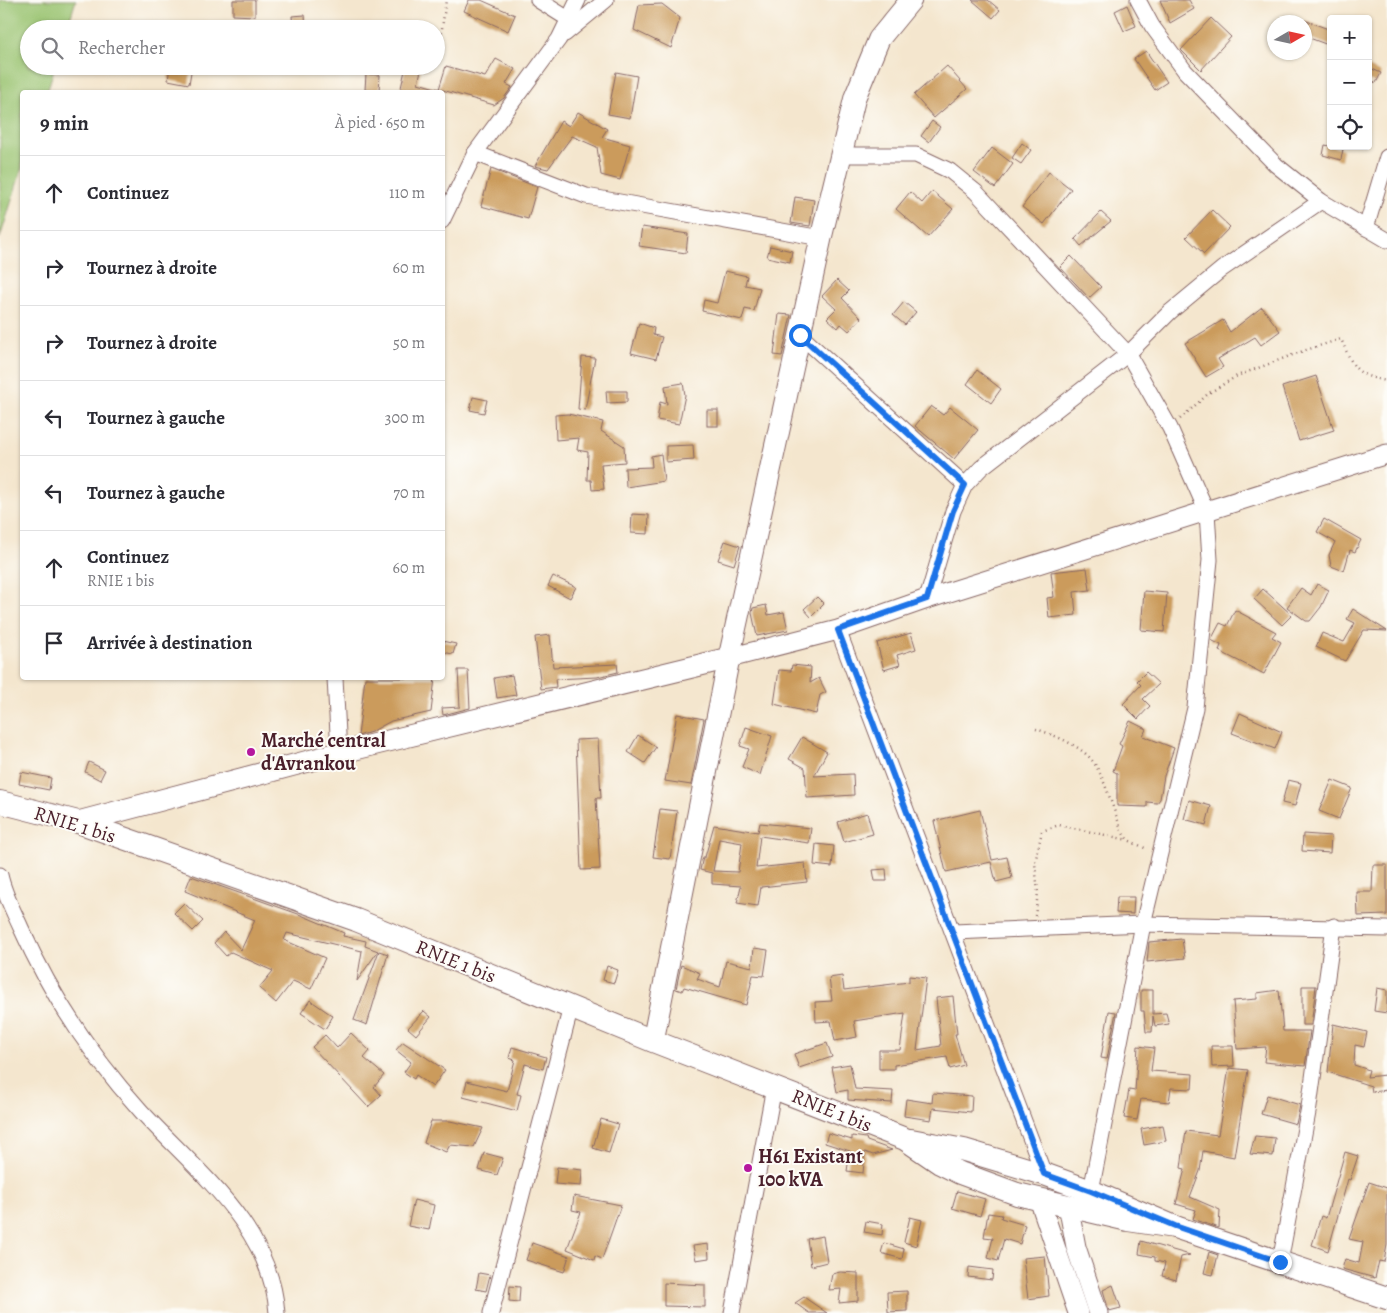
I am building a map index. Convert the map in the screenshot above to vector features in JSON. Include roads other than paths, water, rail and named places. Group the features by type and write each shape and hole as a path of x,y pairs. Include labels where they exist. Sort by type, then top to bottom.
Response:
{"main road":[{"path":"653,1042 729,658 821,238 855,98 879,39 911,0"},
{"path":"78,822 339,753 729,658"},
{"name":"RNIE 1 bis","path":"0,802 78,822 356,920 653,1042 905,1139"},
{"path":"905,1139 940,1163 960,1173 1039,1199 1128,1220 1175,1226"},
{"path":"905,1139 957,1148 1044,1174 1091,1191 1175,1226 1387,1298"}],"street":[{"path":"538,0 570,20"},
{"path":"445,215 475,153 559,39 570,20 578,0"},
{"path":"559,39 606,0"},
{"path":"1138,0 1152,26 1185,71 1276,165 1321,201 1387,240"},
{"path":"475,153 586,196 821,238"},
{"path":"841,155 916,155 950,171 976,192 1128,354 1170,428 1207,512 1210,560 1195,708 1143,924 1091,1191"},
{"path":"1366,228 1387,157"},
{"path":"927,599 953,511 965,485 981,468 1128,354 1170,312 1222,268 1321,201"},
{"path":"800,335 965,485"},
{"path":"729,658 838,630 927,599 1387,454"},
{"path":"838,630 954,932 1044,1174"},
{"path":"335,680 339,753"},
{"path":"0,875 4,890 37,964 90,1049 140,1110 217,1188 264,1257 276,1294 277,1313"},
{"path":"954,932 1143,924 1334,926 1387,929"},
{"path":"1280,1262 1308,1106 1334,926"},
{"path":"491,1313 571,1007"},
{"path":"732,1313 774,1087"},
{"path":"1039,1199 1078,1313"},
{"path":"1068,1205 1076,1247 1098,1313"}],"place":[{"name":"Marché central d'Avrankou","path":"251,752"},
{"name":"H61 Existant 100 kVA","path":"748,1168"}]}
